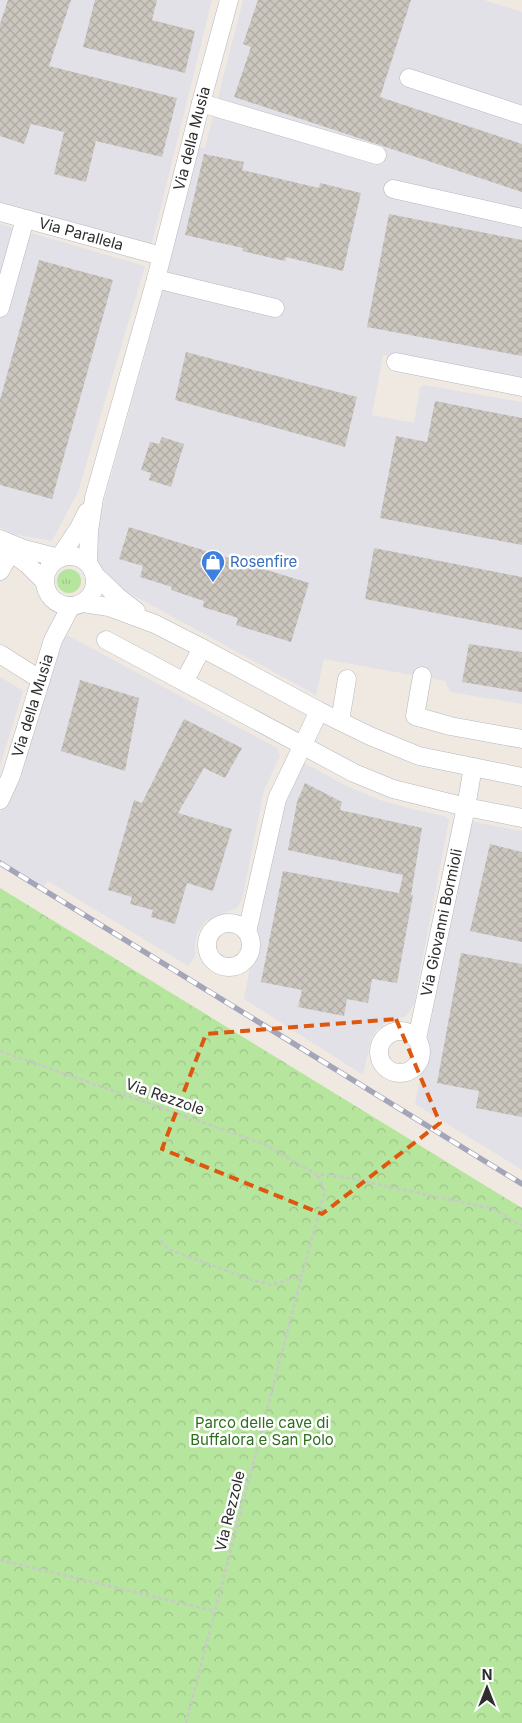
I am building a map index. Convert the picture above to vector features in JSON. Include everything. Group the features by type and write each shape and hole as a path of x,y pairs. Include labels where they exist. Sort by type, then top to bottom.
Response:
{"street":[{"name":"Via della Musia","path":"0,800 11,776 53,640 77,605 90,597 94,590 95,582 91,568 89,531 94,498 156,279 201,103 230,0"},
{"path":"409,78 522,116"},
{"path":"201,103 377,154"},
{"path":"393,189 522,218"},
{"name":"Via Parallela","path":"0,212 161,256"},
{"path":"0,308 25,219"},
{"path":"156,279 275,308"},
{"path":"396,362 522,387"},
{"name":"Via della Musia","path":"53,640 52,600 44,581 48,567 59,558 79,528 94,498"},
{"path":"4,545 59,558 74,556 91,568 118,597 155,624"},
{"path":"0,571 4,545"},
{"path":"4,545 44,581"},
{"path":"52,600 64,606 109,607 155,624 318,711 370,736 419,756 522,777"},
{"path":"106,640 354,773 393,789 466,807 522,818"},
{"path":"184,682 202,648"},
{"path":"0,654 41,680"},
{"path":"422,676 415,716 450,726 522,739"},
{"path":"340,721 347,679"},
{"path":"247,932 277,799 318,711"},
{"name":"Via Giovanni Bormioli","path":"416,1039 466,807 472,767"}],"path":[{"name":"Via Rezzole","path":"0,1051 264,1144 317,1175 334,1175 494,1209 522,1226"},
{"name":"Via Rezzole","path":"186,1723 325,1191 317,1175"},
{"path":"161,1240 168,1249 252,1280 272,1285 302,1275"},
{"path":"0,1560 215,1611"}],"highlighted area":[{"path":"396,1019 440,1123 322,1214 162,1149 206,1034"}],"shaded area":[{"path":"0,0 212,0 151,247 0,207"},
{"path":"243,0 484,0 522,12 522,380 383,355 372,415 414,423 420,388 424,385 522,402 522,704 450,692 445,681 324,659 316,695 118,587 105,575 98,558 96,542 98,523 163,290 195,146 205,148"},
{"path":"0,224 145,266 78,492 52,541 13,534 0,527"},
{"path":"65,634 277,748 279,752 280,756 264,790 242,900 237,908 206,921 198,932 195,944 195,957 188,966 48,881 43,887 0,861 0,813 9,797"},
{"path":"0,677 23,691 0,766"},
{"path":"304,763 347,786 380,800 444,816 449,820 414,1003 406,1016 388,1022 377,1029 371,1039 363,1075 244,999 277,826 299,764"},
{"path":"474,822 522,831 522,1170 415,1104 468,825"}],"green space":[{"path":"69,569 74,570 80,576 80,586 74,592 69,593 64,592 58,586 57,581 58,576 64,570"},
{"name":"Parco delle cave di Buffalora e San Polo","path":"0,888 522,1208 522,1723 0,1723"}],"building":[{"path":"8,0 71,0 49,66 177,98 162,157 96,141 86,182 54,174 64,132 31,124 24,144 0,136 0,24"},
{"path":"95,0 157,0 152,20 195,31 185,73 83,47"},
{"path":"258,0 411,0 380,97 522,144 522,192 234,97 251,47 243,44"},
{"path":"204,154 244,162 242,170 319,188 320,183 361,193 343,271 286,257 285,261 242,251 243,248 185,235"},
{"path":"389,214 522,240 522,356 367,327"},
{"path":"39,260 113,280 52,499 0,485 0,400"},
{"path":"186,352 357,397 345,447 175,400"},
{"path":"435,401 522,418 522,545 380,518 396,436 427,442"},
{"path":"162,437 184,444 171,487 149,480 151,473 141,470 150,442 159,444"},
{"path":"129,527 309,583 291,642 236,625 238,618 203,607 204,601 171,590 172,587 140,577 143,566 119,559"},
{"path":"374,548 522,577 522,630 365,599"},
{"path":"469,644 522,652 522,692 462,682"},
{"path":"80,680 139,698 125,771 61,751"},
{"path":"184,719 242,748 225,778 204,768 178,813 232,829 213,891 187,883 175,924 151,917 153,910 130,904 132,897 108,890 134,800 142,803"},
{"path":"305,783 342,802 340,810 422,828 411,895 413,895 397,983 372,979 368,1003 347,999 344,1016 298,1007 302,990 261,982 283,871 399,893 403,875 288,850 297,802"},
{"path":"490,844 522,852 522,942 470,931"},
{"path":"461,953 522,964 522,1117 476,1108 479,1091 437,1083"}],"railway":[{"path":"0,863 522,1184"}],"place":[{"name":"Rosenfire","path":"213,583"}]}
